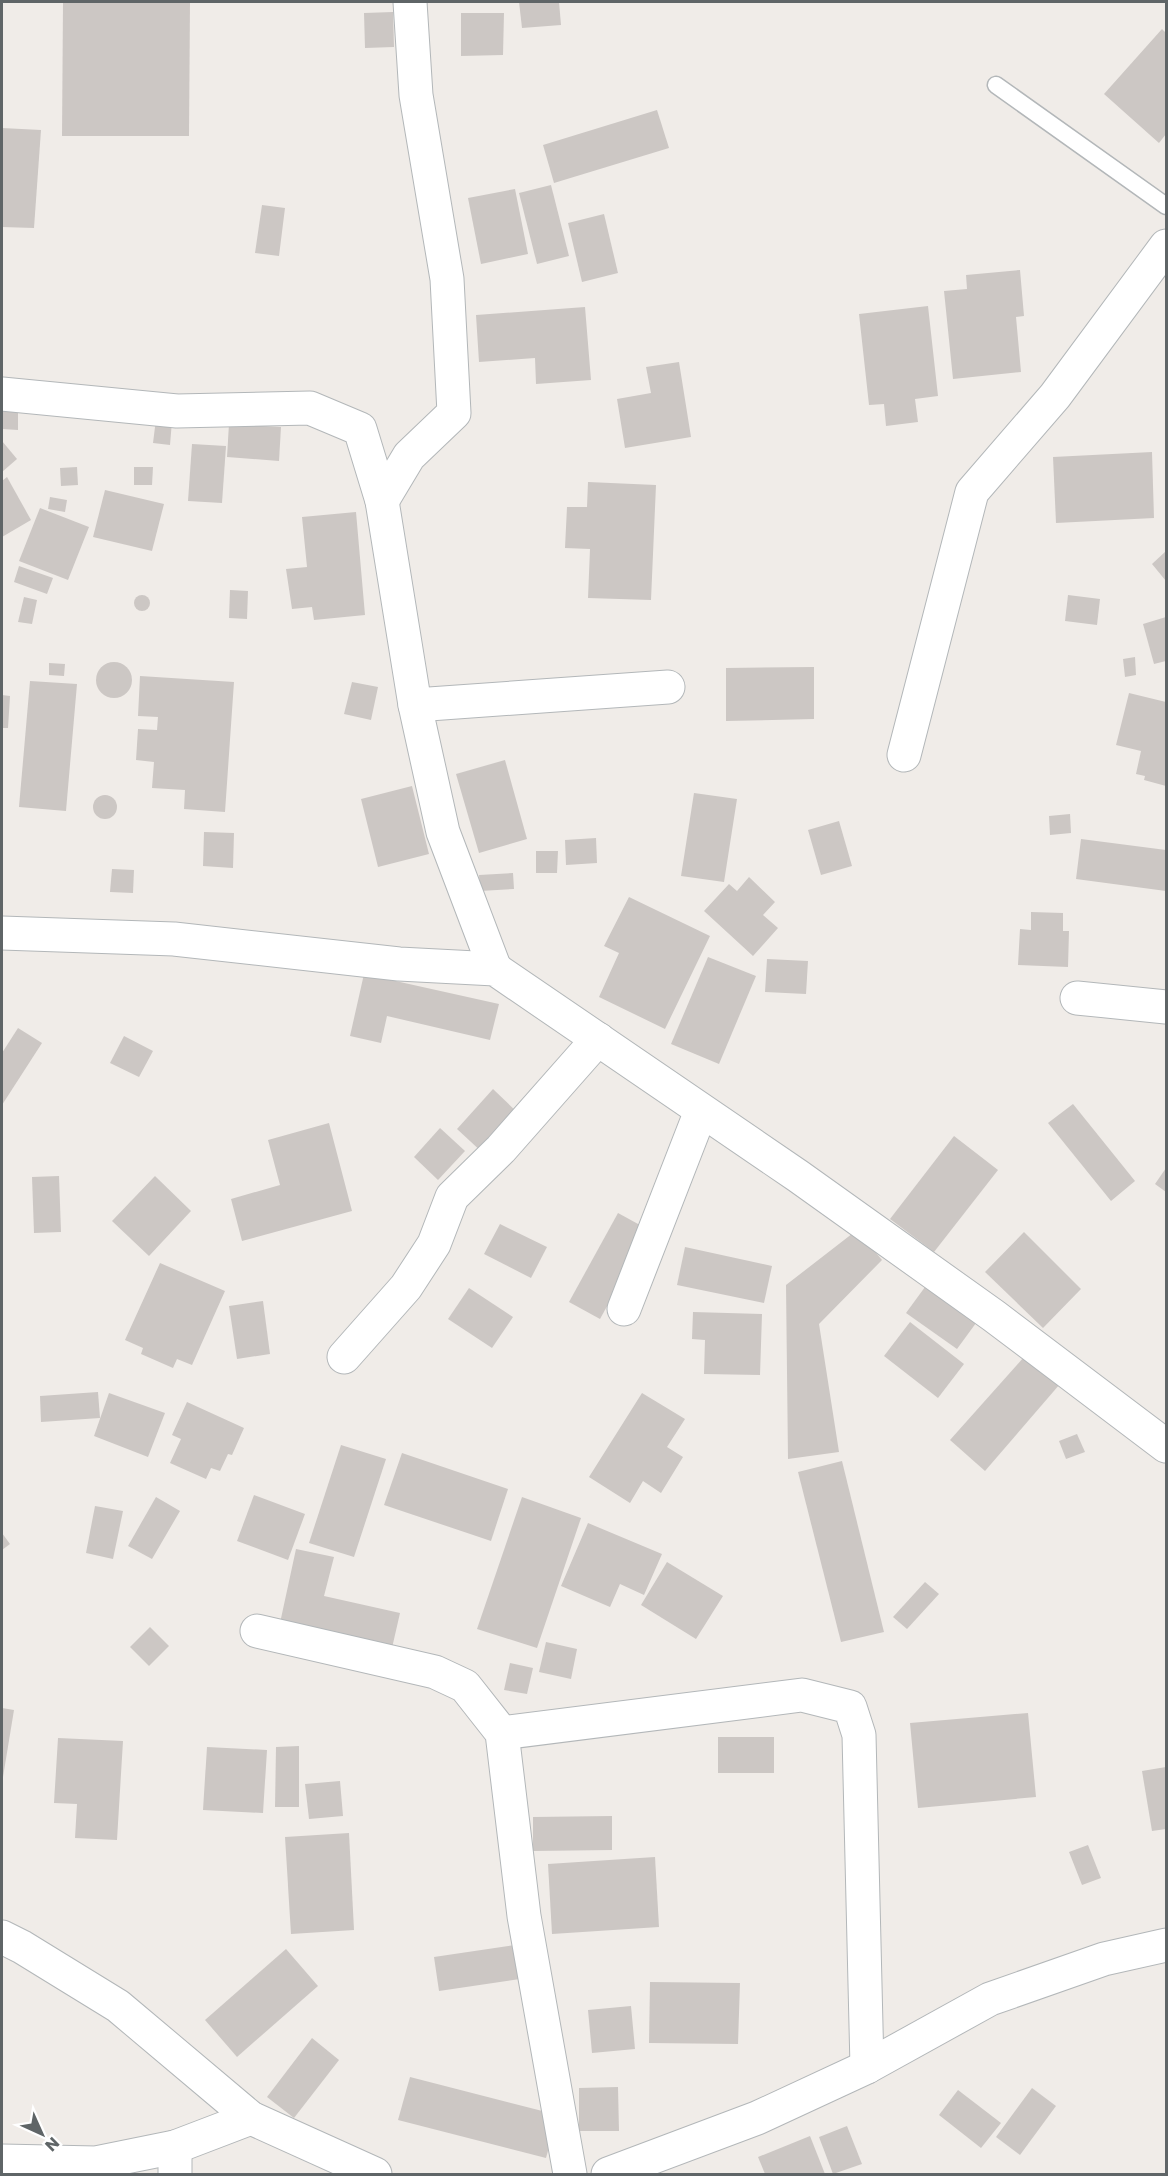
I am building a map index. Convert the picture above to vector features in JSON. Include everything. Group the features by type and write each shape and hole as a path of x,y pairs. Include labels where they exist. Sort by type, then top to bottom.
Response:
{"street":[{"path":"382,501 409,456 454,413 447,279 416,95 410,2"},
{"path":"904,755 972,492 1055,396 1167,246"},
{"path":"2,393 177,411 310,408 360,429 382,501 415,705 443,832 495,969"},
{"path":"415,705 668,687"},
{"path":"2,933 174,939 399,964 495,969 994,1316 1167,1446"},
{"path":"1077,998 1167,1007"},
{"path":"344,1357 406,1287 434,1244 452,1197 501,1149 598,1039"},
{"path":"624,1309 701,1111"},
{"path":"258,1631 435,1672 465,1686 502,1733 524,1916 570,2175"},
{"path":"502,1733 802,1695 850,1707 859,1735 867,2067"},
{"path":"2,1937 118,2006 251,2118 375,2175"},
{"path":"608,2175 757,2118 867,2067 990,2000 1104,1959 1167,1945"},
{"path":"2,2161 96,2163 175,2161 251,2118"}],"lane":[{"path":"996,85 1167,206"}],"building":[{"path":"63,2 190,2 189,136 62,136"},
{"path":"519,2 559,2 561,25 522,28"},
{"path":"393,12 394,47 365,48 364,13"},
{"path":"461,13 504,13 503,55 461,56"},
{"path":"1162,29 1166,33 1166,134 1159,143 1104,94"},
{"path":"657,110 669,148 554,183 543,145"},
{"path":"2,128 41,130 34,228 2,227"},
{"path":"551,185 569,256 537,264 519,193"},
{"path":"515,189 528,254 481,264 468,198"},
{"path":"262,205 285,208 279,256 255,253"},
{"path":"604,214 618,273 582,282 568,223"},
{"path":"1020,270 1024,316 1016,317 1021,372 953,379 944,291 967,289 966,275"},
{"path":"928,306 938,396 915,399 918,422 886,426 884,404 869,405 859,314"},
{"path":"585,307 591,380 536,384 535,358 479,362 476,315"},
{"path":"679,362 691,437 625,448 617,399 651,393 646,367"},
{"path":"2,411 18,411 18,430 2,429"},
{"path":"156,419 172,421 170,445 153,443"},
{"path":"229,424 281,427 279,461 227,457"},
{"path":"2,441 17,459 2,472"},
{"path":"192,444 226,446 222,503 188,501"},
{"path":"1152,452 1154,518 1056,523 1053,457"},
{"path":"77,467 78,485 61,486 60,468"},
{"path":"134,467 153,467 152,485 134,485"},
{"path":"7,477 31,520 2,537 2,481"},
{"path":"588,482 656,485 651,600 588,598 590,549 565,548 567,507 587,507"},
{"path":"105,490 164,504 152,551 93,537"},
{"path":"50,497 67,500 65,512 48,509"},
{"path":"40,508 89,527 68,580 19,561"},
{"path":"356,512 365,615 314,620 312,607 292,609 286,569 307,567 302,517"},
{"path":"1166,551 1166,581 1152,564"},
{"path":"19,566 53,578 47,594 14,582"},
{"path":"230,590 248,591 247,619 229,618"},
{"path":"142,595 150,603 142,611 134,603"},
{"path":"1068,595 1100,599 1097,625 1065,621"},
{"path":"24,597 37,600 32,624 18,622"},
{"path":"1166,617 1166,661 1154,664 1143,624"},
{"path":"1135,657 1136,675 1125,677 1123,659"},
{"path":"114,662 127,667 132,680 127,693 114,698 101,693 96,680 101,667"},
{"path":"49,663 65,664 64,676 49,675"},
{"path":"814,667 814,719 726,721 726,668"},
{"path":"140,676 234,682 225,812 184,809 185,790 152,788 154,762 136,760 138,729 157,730 158,717 138,716"},
{"path":"30,681 77,684 66,811 19,807"},
{"path":"352,682 378,687 371,720 344,714"},
{"path":"1129,693 1166,702 1166,786 1144,780 1145,776 1136,774 1141,751 1116,745"},
{"path":"2,695 10,696 8,728 2,728"},
{"path":"505,760 527,839 479,853 456,774"},
{"path":"412,786 429,854 378,867 361,799"},
{"path":"694,793 737,799 724,882 681,876"},
{"path":"105,795 110,796 116,802 116,812 110,818 105,819 100,818 94,812 93,807 94,802 100,796"},
{"path":"1070,814 1071,833 1050,835 1049,816"},
{"path":"839,821 852,866 821,875 808,830"},
{"path":"204,832 234,833 233,868 203,866"},
{"path":"596,838 597,863 566,865 565,840"},
{"path":"1081,839 1166,850 1166,891 1076,879"},
{"path":"536,851 558,851 557,873 536,873"},
{"path":"112,869 134,870 133,893 110,892"},
{"path":"513,873 514,889 480,891 479,875"},
{"path":"749,877 775,902 763,915 778,928 753,956 704,911 729,884 737,891"},
{"path":"629,897 710,936 665,1029 599,997 619,953 604,946"},
{"path":"1031,912 1063,913 1063,931 1069,931 1068,967 1018,965 1020,929 1031,930"},
{"path":"708,957 756,976 719,1064 671,1044"},
{"path":"767,959 808,961 806,994 765,992"},
{"path":"364,974 499,1004 490,1040 387,1016 381,1043 350,1036"},
{"path":"18,1028 42,1043 2,1105 2,1053"},
{"path":"124,1036 153,1051 139,1077 110,1063"},
{"path":"493,1089 520,1115 484,1154 457,1129"},
{"path":"1073,1104 1135,1181 1111,1201 1048,1123"},
{"path":"329,1123 352,1211 242,1241 231,1199 280,1185 268,1140"},
{"path":"440,1128 465,1151 438,1180 414,1157"},
{"path":"954,1136 998,1170 934,1252 890,1219"},
{"path":"1166,1168 1166,1192 1155,1184"},
{"path":"59,1176 61,1232 34,1233 32,1177"},
{"path":"155,1176 191,1211 149,1256 112,1221"},
{"path":"618,1213 649,1230 600,1319 569,1302"},
{"path":"500,1224 547,1247 531,1278 484,1254"},
{"path":"857,1230 882,1260 819,1324 839,1452 788,1459 786,1285"},
{"path":"1024,1232 1081,1289 1043,1328 985,1272"},
{"path":"685,1247 772,1266 764,1303 677,1285"},
{"path":"160,1263 225,1291 192,1365 177,1359 173,1368 141,1354 143,1348 125,1340"},
{"path":"925,1287 976,1323 957,1349 906,1313"},
{"path":"469,1288 513,1317 492,1348 448,1319"},
{"path":"263,1301 270,1354 237,1359 229,1306"},
{"path":"693,1312 762,1314 760,1375 704,1374 705,1340 692,1339"},
{"path":"910,1322 964,1364 938,1398 884,1356"},
{"path":"1032,1348 1066,1377 985,1471 950,1440"},
{"path":"98,1392 100,1418 41,1422 40,1396"},
{"path":"109,1393 165,1413 148,1457 94,1436"},
{"path":"642,1393 685,1419 667,1447 683,1457 661,1493 643,1481 630,1503 589,1477"},
{"path":"187,1402 244,1428 232,1455 228,1454 220,1471 211,1468 206,1479 170,1463 181,1439 172,1435"},
{"path":"1077,1434 1085,1452 1066,1459 1059,1441"},
{"path":"341,1445 386,1459 354,1557 309,1543"},
{"path":"402,1453 508,1489 491,1541 384,1505"},
{"path":"842,1461 884,1632 841,1642 798,1472"},
{"path":"254,1495 305,1514 288,1560 237,1541"},
{"path":"156,1497 180,1511 152,1559 128,1546"},
{"path":"522,1497 581,1518 537,1648 477,1629"},
{"path":"95,1506 123,1511 113,1559 86,1553"},
{"path":"588,1523 662,1554 644,1595 620,1584 610,1607 561,1586"},
{"path":"2,1533 10,1544 2,1550"},
{"path":"296,1549 334,1557 324,1596 400,1613 392,1648 280,1623"},
{"path":"667,1562 723,1596 696,1639 641,1605"},
{"path":"925,1582 939,1594 907,1629 893,1617"},
{"path":"150,1627 169,1646 149,1666 130,1647"},
{"path":"546,1642 577,1649 571,1679 539,1672"},
{"path":"510,1663 533,1668 527,1694 504,1690"},
{"path":"2,1708 14,1710 3,1777 2,1777"},
{"path":"1028,1713 1036,1797 918,1808 910,1723"},
{"path":"718,1737 774,1737 774,1773 718,1773"},
{"path":"58,1738 123,1741 117,1840 75,1838 77,1804 54,1803"},
{"path":"299,1746 299,1807 275,1807 276,1747"},
{"path":"207,1747 267,1750 263,1813 203,1810"},
{"path":"1166,1767 1166,1829 1152,1831 1142,1771"},
{"path":"340,1781 343,1816 309,1819 305,1784"},
{"path":"612,1816 612,1850 533,1851 533,1817"},
{"path":"349,1833 354,1930 291,1934 285,1837"},
{"path":"1088,1845 1101,1878 1082,1885 1069,1852"},
{"path":"655,1857 659,1927 552,1934 548,1864"},
{"path":"515,1945 520,1979 439,1991 434,1957"},
{"path":"286,1949 318,1986 237,2057 205,2020"},
{"path":"650,1982 740,1983 738,2044 649,2043"},
{"path":"631,2006 635,2049 592,2053 588,2010"},
{"path":"312,2038 339,2060 294,2118 267,2097"},
{"path":"410,2077 558,2115 546,2158 398,2120"},
{"path":"618,2087 619,2131 579,2131 579,2088"},
{"path":"1032,2088 1056,2106 1020,2155 996,2137"},
{"path":"958,2090 1001,2123 981,2148 939,2115"},
{"path":"847,2126 862,2164 833,2174 819,2137"},
{"path":"810,2136 825,2174 765,2174 758,2157"}]}
